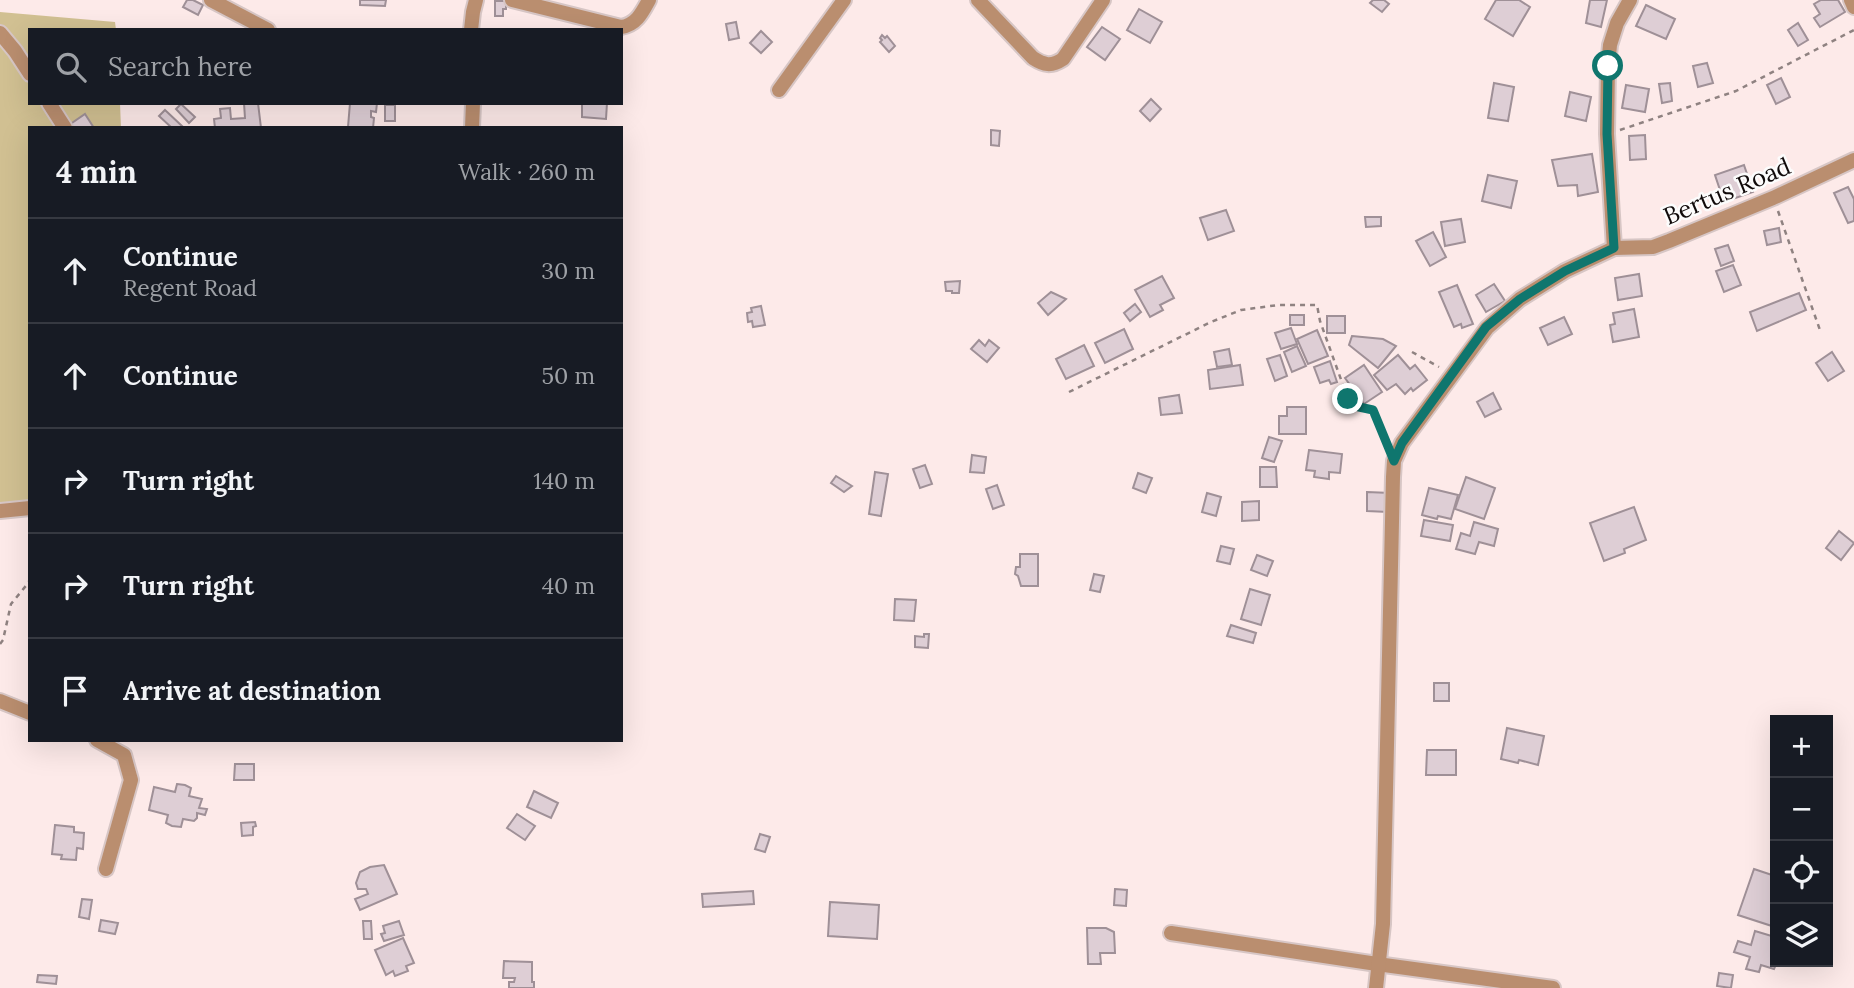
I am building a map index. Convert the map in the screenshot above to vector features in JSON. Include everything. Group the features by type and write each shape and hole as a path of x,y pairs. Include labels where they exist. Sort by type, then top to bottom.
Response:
{"street":[{"path":"471,28 476,0"},
{"path":"512,0 621,27 636,21 649,0"},
{"path":"779,90 844,0"},
{"path":"978,0 1033,58 1042,64 1054,65 1063,59 1103,0"},
{"path":"1376,988 1383,924 1394,461 1402,443 1486,327 1520,299 1565,271 1614,248 1607,134 1608,66 1610,45 1617,23 1630,0"},
{"path":"1851,0 1854,7"},
{"path":"216,1 264,28"},
{"path":"0,33 28,71"},
{"path":"50,105 64,126"},
{"path":"472,126 473,105"},
{"name":"Bertus Road","path":"1614,248 1653,247 1773,198 1854,160"},
{"path":"0,511 28,508"},
{"path":"0,701 28,712"},
{"path":"101,742 124,755 131,780 106,869"},
{"path":"1171,933 1553,988"}],"path":[{"path":"1607,134 1736,91 1854,30"},
{"path":"1773,198 1821,333"},
{"path":"1069,392 1241,310 1278,305 1317,305 1320,321 1348,399 1359,407 1373,410 1394,461"},
{"path":"1412,352 1451,374"},
{"path":"0,644 11,604 28,583"}],"shaded area":[{"path":"0,12 115,22 116,28 28,28 28,105 120,105 121,126 28,126 28,509 0,509"}],"building":[{"path":"187,0 203,5 198,15 183,7"},
{"path":"360,0 386,0 385,6 360,5"},
{"path":"1373,0 1384,0 1389,4 1382,12 1370,3"},
{"path":"1496,0 1519,0 1530,7 1513,36 1485,19"},
{"path":"1590,0 1607,0 1601,27 1586,23"},
{"path":"1821,0 1838,0 1845,12 1820,27 1814,18 1820,14 1814,4"},
{"path":"495,1 506,1 503,16 495,16"},
{"path":"1646,5 1675,19 1666,39 1636,26"},
{"path":"1139,9 1162,22 1150,43 1127,30"},
{"path":"736,22 739,38 729,40 726,24"},
{"path":"1798,23 1808,40 1798,46 1788,30"},
{"path":"1102,27 1120,39 1105,60 1087,47"},
{"path":"761,31 772,42 761,53 750,43"},
{"path":"882,35 885,38 887,36 895,46 889,52 880,42"},
{"path":"1707,63 1713,83 1698,87 1693,66"},
{"path":"1781,78 1790,97 1776,104 1767,85"},
{"path":"1494,83 1514,87 1508,121 1488,118"},
{"path":"1670,83 1672,101 1662,103 1659,84"},
{"path":"1626,85 1649,89 1645,112 1622,108"},
{"path":"1570,92 1591,97 1586,121 1565,116"},
{"path":"1151,99 1161,109 1150,121 1140,111"},
{"path":"182,105 195,117 189,123 176,109"},
{"path":"244,105 258,105 261,126 215,126 214,119 221,118 220,109 230,108 231,119 245,118"},
{"path":"350,105 377,105 376,112 371,111 373,126 348,126"},
{"path":"385,105 395,105 395,121 385,121"},
{"path":"582,105 607,105 606,119 582,117"},
{"path":"165,110 182,126 170,126 159,116"},
{"path":"85,114 93,126 70,126"},
{"path":"991,130 1000,131 999,146 991,145"},
{"path":"1645,135 1646,159 1630,160 1629,136"},
{"path":"1592,154 1598,192 1578,196 1577,185 1558,186 1552,160"},
{"path":"1744,165 1753,192 1724,202 1715,175"},
{"path":"1488,175 1517,181 1511,208 1482,201"},
{"path":"1848,187 1854,199 1854,221 1848,223 1834,193"},
{"path":"1226,210 1234,231 1208,240 1200,218"},
{"path":"1365,217 1381,217 1381,226 1366,227"},
{"path":"1461,219 1465,242 1445,246 1441,222"},
{"path":"1779,228 1781,242 1767,245 1764,231"},
{"path":"1433,232 1446,257 1430,266 1416,241"},
{"path":"1728,245 1734,261 1721,266 1715,249"},
{"path":"1733,265 1741,285 1724,292 1716,271"},
{"path":"1639,274 1642,296 1618,300 1615,278"},
{"path":"1162,276 1174,298 1160,305 1163,310 1150,317 1135,290"},
{"path":"960,281 959,293 946,291 945,282"},
{"path":"1494,284 1505,301 1486,312 1476,295"},
{"path":"1457,285 1473,324 1462,328 1461,324 1454,327 1439,292"},
{"path":"1051,292 1066,299 1048,315 1038,303"},
{"path":"1799,293 1806,310 1757,331 1750,312"},
{"path":"1135,304 1141,312 1130,321 1124,313"},
{"path":"761,306 765,325 753,327 752,321 748,322 747,313 752,312 751,308"},
{"path":"1634,309 1639,337 1613,342 1610,325 1615,324 1613,313"},
{"path":"1290,315 1304,315 1304,325 1290,325"},
{"path":"1327,316 1345,316 1345,333 1327,333"},
{"path":"1564,317 1572,334 1548,345 1540,328"},
{"path":"1291,328 1297,344 1281,349 1275,333"},
{"path":"1124,329 1133,349 1105,363 1095,343"},
{"path":"1317,330 1328,356 1308,364 1297,339"},
{"path":"1352,336 1383,339 1396,346 1378,368 1349,345"},
{"path":"979,340 985,346 989,340 999,348 987,362 971,349"},
{"path":"1084,345 1094,366 1066,379 1056,359"},
{"path":"1297,346 1306,366 1292,372 1284,352"},
{"path":"1229,349 1232,365 1217,367 1214,352"},
{"path":"1832,352 1844,371 1828,381 1816,363"},
{"path":"1280,355 1287,376 1275,381 1267,359"},
{"path":"1398,355 1410,369 1415,365 1427,380 1405,394 1396,384 1387,390 1374,375"},
{"path":"1330,361 1337,382 1331,384 1329,380 1320,383 1314,367"},
{"path":"1240,365 1243,385 1210,389 1208,370"},
{"path":"1364,365 1382,392 1364,404 1345,378"},
{"path":"1493,393 1501,409 1485,417 1477,402"},
{"path":"1179,395 1182,413 1161,415 1159,398"},
{"path":"1287,407 1306,407 1306,434 1279,434 1279,416 1287,416"},
{"path":"1269,437 1282,441 1274,462 1262,458"},
{"path":"1309,450 1342,454 1340,473 1329,472 1329,479 1314,477 1315,471 1306,470"},
{"path":"972,455 986,457 984,473 970,472"},
{"path":"925,465 932,484 920,488 913,469"},
{"path":"1260,467 1276,467 1277,487 1260,487"},
{"path":"875,472 888,474 881,516 869,514"},
{"path":"1138,473 1152,478 1146,493 1133,488"},
{"path":"836,476 852,486 844,492 831,483"},
{"path":"1466,477 1495,488 1484,519 1455,509"},
{"path":"997,485 1004,505 993,509 986,489"},
{"path":"1429,488 1458,495 1451,519 1422,515"},
{"path":"1367,492 1390,493 1388,512 1367,511"},
{"path":"1207,493 1221,497 1216,516 1202,512"},
{"path":"1259,501 1259,520 1242,521 1242,502"},
{"path":"1634,507 1646,540 1624,549 1625,553 1604,561 1590,523"},
{"path":"1424,520 1453,525 1450,541 1421,536"},
{"path":"1474,522 1498,529 1494,546 1479,542 1475,554 1456,549 1461,533 1470,536"},
{"path":"1839,531 1854,543 1841,560 1826,548"},
{"path":"1221,546 1234,549 1230,564 1217,561"},
{"path":"1020,554 1038,554 1038,586 1021,586 1015,574 1016,567 1020,567"},
{"path":"1257,555 1273,561 1267,576 1251,570"},
{"path":"1094,574 1104,576 1100,592 1090,590"},
{"path":"1250,589 1270,595 1261,625 1241,619"},
{"path":"895,599 916,600 914,621 894,620"},
{"path":"1231,625 1256,633 1253,643 1227,636"},
{"path":"924,634 929,634 928,648 915,647 915,636 924,637"},
{"path":"1434,683 1449,683 1449,701 1434,701"},
{"path":"1507,728 1544,736 1538,765 1501,759"},
{"path":"1427,750 1456,750 1456,775 1426,775"},
{"path":"235,764 254,764 254,780 234,780"},
{"path":"177,784 191,788 189,796 202,799 199,808 207,809 205,815 197,813 194,821 183,819 181,827 166,823 168,815 149,810 154,787 175,792"},
{"path":"534,791 558,803 551,818 527,807"},
{"path":"517,814 535,826 525,840 507,828"},
{"path":"255,822 253,835 242,836 241,823"},
{"path":"55,825 74,827 74,832 84,833 83,849 77,848 76,860 61,859 62,855 52,854"},
{"path":"760,834 770,837 765,852 755,849"},
{"path":"384,865 397,894 360,910 355,899 368,894 366,889 358,889 356,883 360,872"},
{"path":"1754,869 1770,874 1770,925 1738,915"},
{"path":"1115,889 1127,890 1126,906 1114,905"},
{"path":"753,891 754,904 703,907 702,894"},
{"path":"82,899 92,900 89,919 79,917"},
{"path":"830,902 879,905 877,939 828,936"},
{"path":"101,920 118,923 115,934 99,931"},
{"path":"363,921 371,921 372,939 364,939"},
{"path":"399,921 404,935 384,941 381,934 385,933 383,926"},
{"path":"1087,928 1106,928 1114,932 1115,953 1100,953 1101,964 1088,964"},
{"path":"1755,931 1770,936 1770,967 1775,967 1774,969 1761,965 1759,972 1746,969 1750,957 1734,952 1738,941 1751,945"},
{"path":"403,938 414,963 406,966 408,971 395,976 393,971 386,975 375,950"},
{"path":"504,961 532,962 534,988 509,988 509,982 514,982 515,978 503,978"},
{"path":"1719,973 1733,975 1731,988 1717,986"},
{"path":"38,975 57,976 56,984 37,982"}],"route":[{"path":"1348,399 1359,407 1373,410 1394,461 1402,443 1486,327 1520,299 1565,271 1614,248 1607,134 1608,66"}]}
